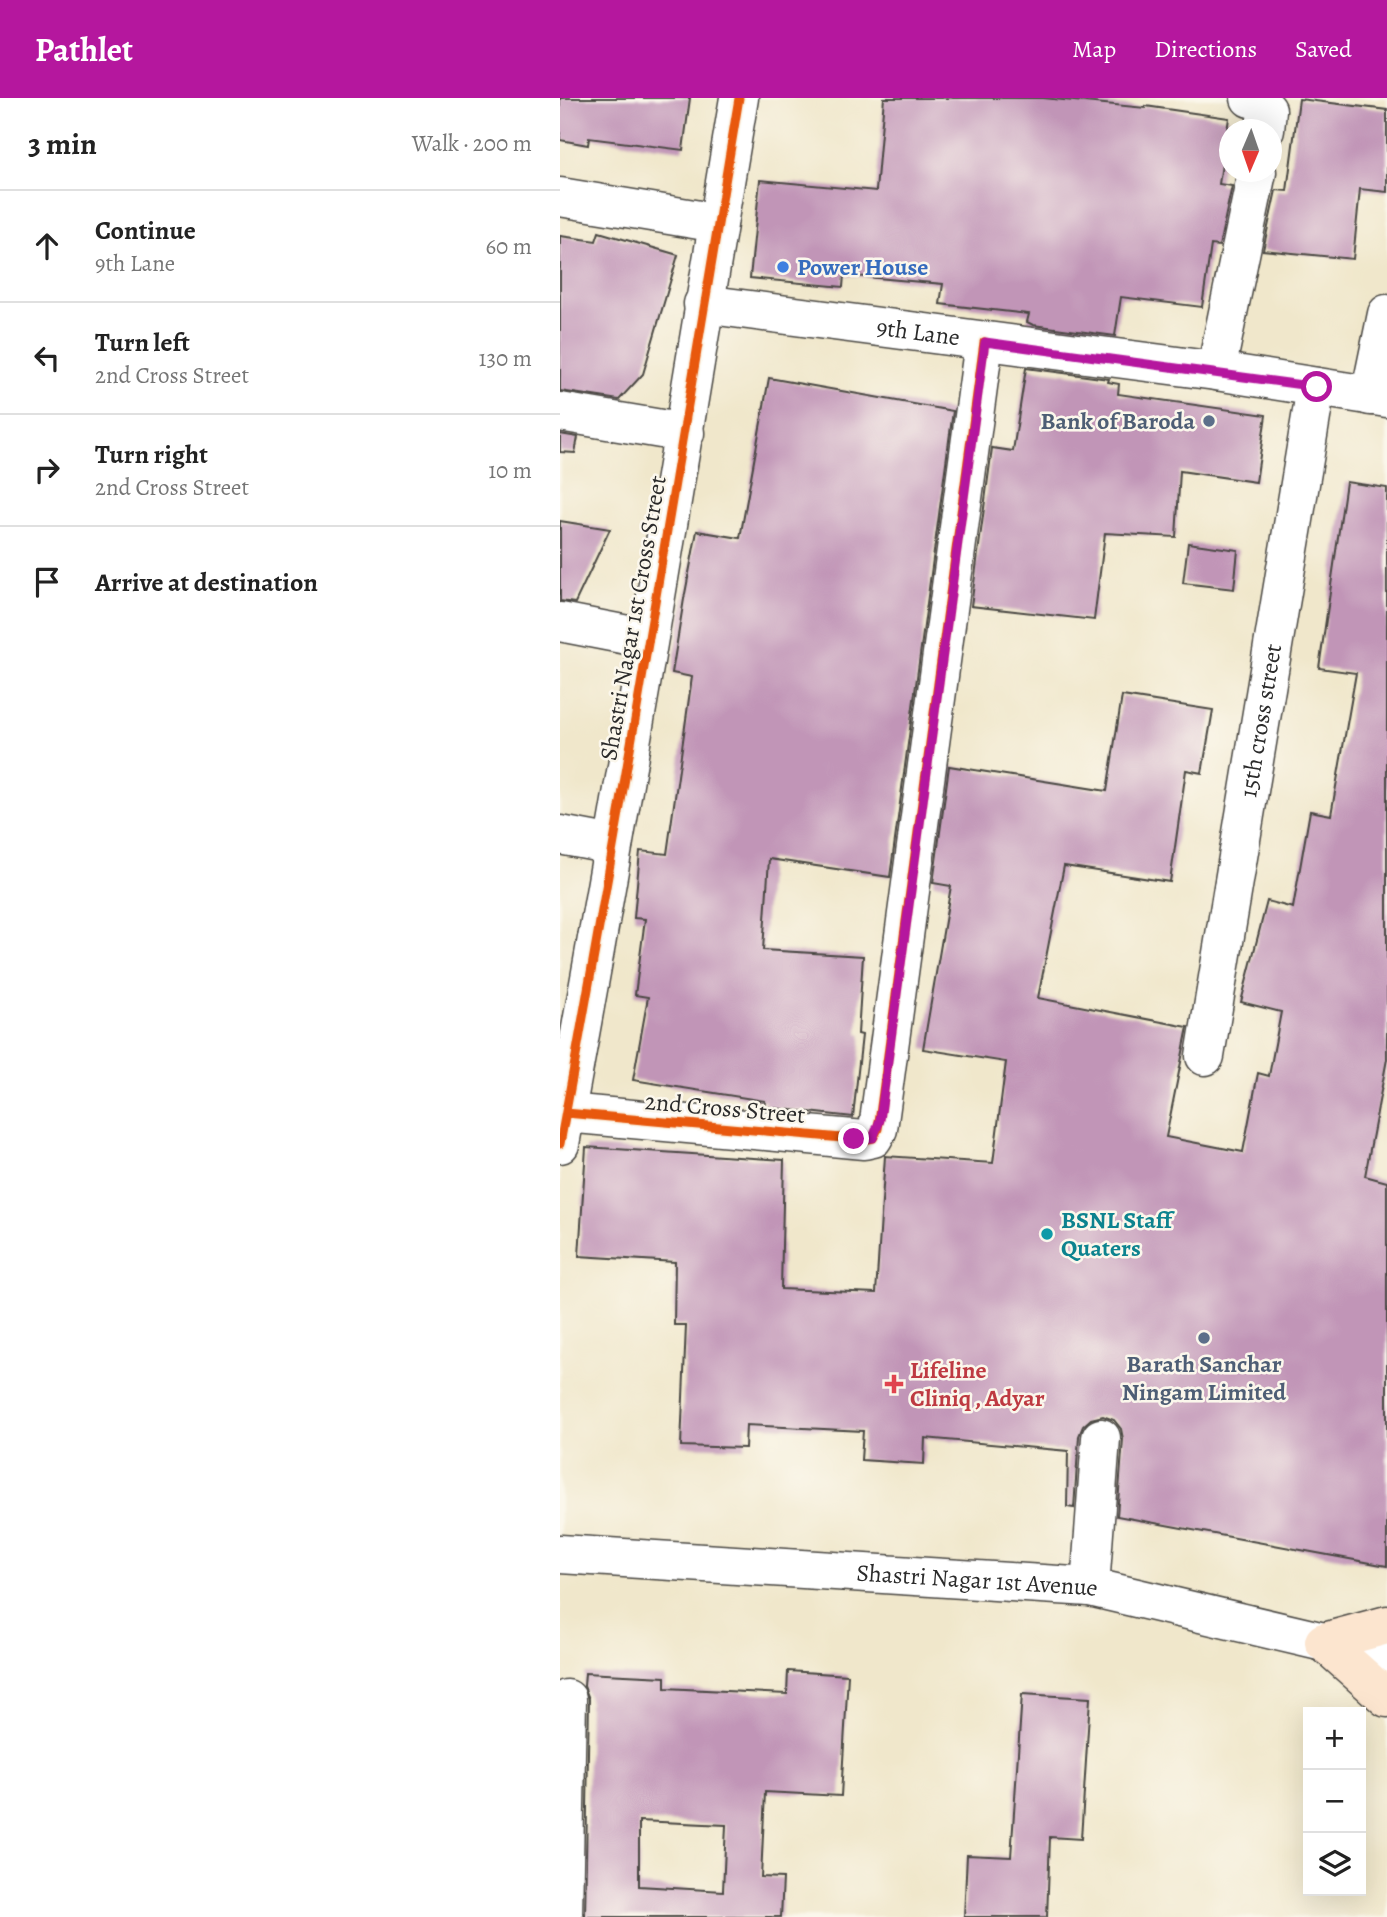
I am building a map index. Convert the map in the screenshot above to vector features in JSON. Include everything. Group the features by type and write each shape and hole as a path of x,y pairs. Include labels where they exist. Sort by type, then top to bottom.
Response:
{"main road":[{"path":"1324,1642 1387,1625"},
{"path":"1324,1642 1387,1699"}],"street":[{"name":"Shastri Nagar 1st Cross Street","path":"563,1129 685,433 703,304 739,98"},
{"path":"1250,98 1257,99 1267,110 1266,119"},
{"path":"1216,371 1255,182"},
{"path":"560,197 718,223"},
{"name":"9th Lane","path":"703,304 1216,371 1378,397"},
{"path":"1378,397 1387,314"},
{"name":"2nd Cross Street","path":"563,1129 864,1140 873,1138 878,1129 985,342"},
{"name":"15th cross street","path":"1205,1056 1317,387"},
{"path":"560,412 685,433"},
{"path":"560,622 648,639"},
{"path":"560,835 613,845"},
{"path":"1090,1587 1101,1438"},
{"name":"Shastri Nagar 1st Avenue","path":"560,1554 1090,1587 1324,1642 1387,1664"},
{"path":"563,1917 567,1699"}],"building":[{"path":"560,98 690,98 683,150 589,138 588,145 560,140"},
{"path":"884,98 1043,98 1145,106 1229,118 1219,119 1219,184 1232,186 1219,246 1211,245 1202,307 1121,297 1115,336 1033,325 1027,322 1029,314 940,304 943,284 844,275 843,287 750,278 760,180 876,191"},
{"path":"1299,99 1387,110 1387,192 1360,189 1353,259 1263,250 1276,190 1287,191"},
{"path":"599,232 678,255 643,374 619,400 560,391 560,236 596,241"},
{"path":"1026,368 1109,379 1108,382 1119,384 1118,394 1266,415 1256,482 1180,471 1176,537 1105,533 1094,620 971,606 992,448 1013,451"},
{"path":"769,378 953,411 890,877 769,859 763,950 863,956 858,1034 862,1035 853,1117 764,1107 765,1101 633,1080 648,997 635,995 645,919 634,918 640,851 667,854 692,677 672,673 697,531 740,538"},
{"path":"560,434 578,437 575,453 560,452"},
{"path":"1346,482 1387,488 1387,1059 1365,1176 1387,1182 1387,1566 1117,1516 1123,1439 1121,1429 1114,1420 1103,1416 1091,1419 1083,1426 1079,1436 1074,1508 1067,1507 1068,1451 925,1438 924,1464 861,1460 863,1431 746,1425 745,1448 681,1446 686,1325 674,1325 675,1262 579,1256 586,1147 784,1160 781,1289 876,1293 885,1156 993,1163 1006,1062 923,1049 951,886 933,883 949,766 1107,791 1122,696 1213,710 1202,773 1186,770 1170,882 1064,866 1038,998 1188,1027 1166,1137 1243,1152 1258,1073 1269,1076 1281,1012 1241,1002 1267,901 1293,908 1310,811 1331,815 1356,673 1319,668"},
{"path":"560,521 610,529 575,603 560,601"},
{"path":"1188,543 1238,550 1234,589 1183,583"},
{"path":"788,1671 848,1675 841,1796 765,1792 761,1877 783,1878 781,1917 585,1917 589,1699 584,1686 585,1673 665,1677 665,1688 787,1694","holes":["639,1821 726,1825 723,1891 639,1886"]},
{"path":"1022,1694 1090,1698 1081,1839 1050,1837 1047,1917 964,1917 967,1855 1011,1857"}],"cycle path":[{"path":"560,1144 739,98"},
{"path":"566,1113 864,1140 873,1138 878,1129 984,342"}],"place":[{"name":"Power House","path":"783,267"},
{"name":"Bank of Baroda","path":"1209,421"},
{"name":"BSNL Staff Quaters","path":"1047,1234"},
{"name":"Barath Sanchar Ningam Limited","path":"1204,1338"},
{"name":"Lifeline Cliniq , Adyar","path":"894,1384"}],"route":[{"path":"854,1139 873,1138 880,1120 985,342 1216,371 1317,387"}]}
